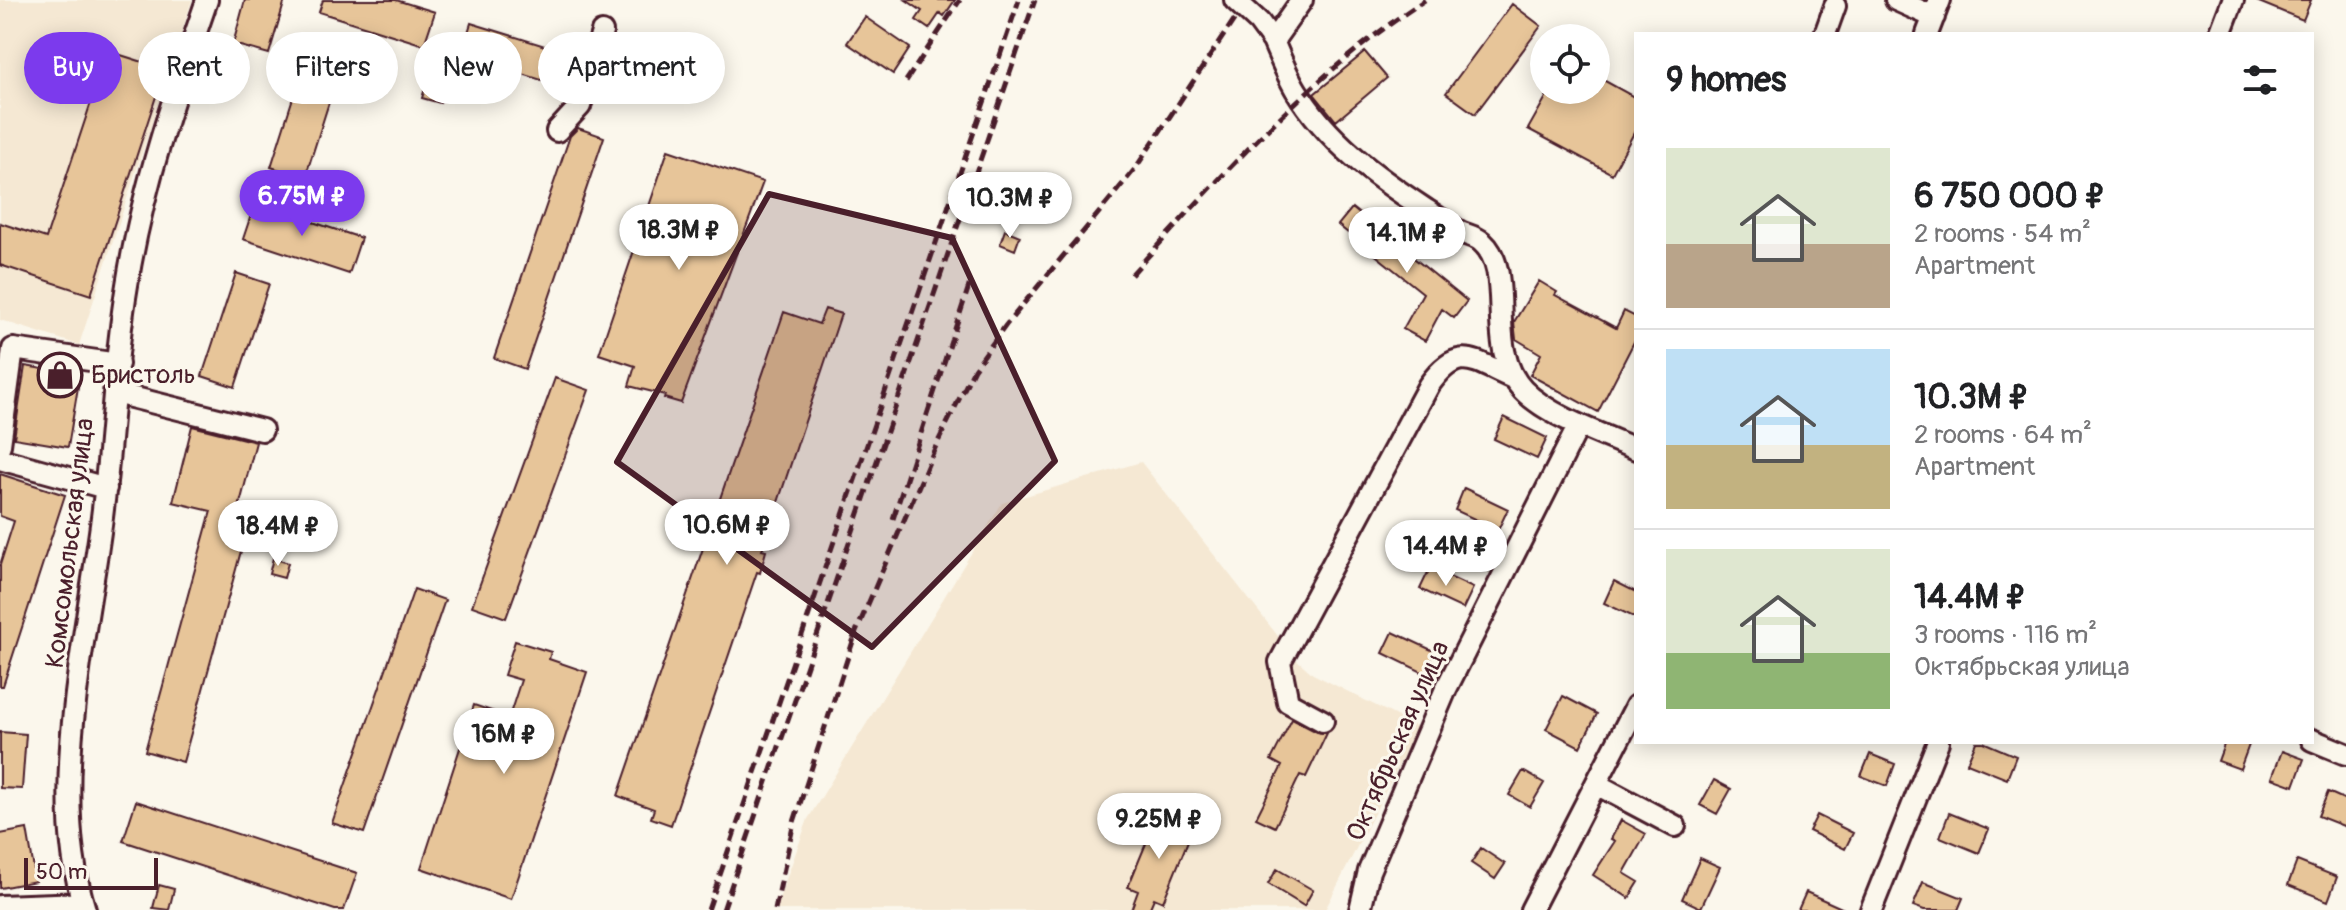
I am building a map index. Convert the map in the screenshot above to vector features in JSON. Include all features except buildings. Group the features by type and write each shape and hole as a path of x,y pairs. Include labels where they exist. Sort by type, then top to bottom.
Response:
{"street":[{"name":"Комсомольская улица","path":"84,906 70,810 74,713 106,488 126,286 141,213 207,0"},
{"path":"1235,0 1259,22 1273,41 1296,90 1318,120 1350,152 1380,179 1459,231 1482,241 1497,271 1503,354 1513,378 1525,392 1579,425 1634,448"},
{"path":"1273,41 1302,0"},
{"path":"1896,0 1934,17"},
{"path":"2221,32 2233,0"},
{"path":"1826,32 1835,6"},
{"path":"557,131 581,104"},
{"path":"0,445 13,349 118,364"},
{"path":"1323,721 1288,702 1280,662 1429,385 1447,363 1457,358 1469,359 1513,378"},
{"path":"115,393 262,430"},
{"name":"Октябрьская улица","path":"1360,910 1369,871 1446,689 1579,425"},
{"path":"0,459 106,488"},
{"path":"1531,910 1634,710"},
{"path":"2314,741 2346,754"},
{"path":"1871,910 1937,744"},
{"path":"1596,784 1675,826"},
{"path":"0,906 84,906"}],"highlighted area":[{"path":"769,194 952,238 1055,461 872,647 617,462"}],"shaded area":[{"path":"0,0 192,0 182,32 138,32 138,104 158,104 79,345 0,320"},
{"path":"1141,462 1296,659 1313,674 1418,727 1325,910 775,910 808,819 1002,503"}],"railway":[{"path":"906,81 960,0"},
{"path":"708,910 1019,0"},
{"path":"723,910 1035,0"},
{"path":"1131,275 1234,164 1306,93 1383,29 1425,0"},
{"path":"853,639 935,448 974,369 1006,325 1135,169 1236,17"},
{"path":"893,519 970,283"},
{"path":"775,910 794,822 857,629"}],"place":[{"name":"Бристоль","path":"60,375"}]}
